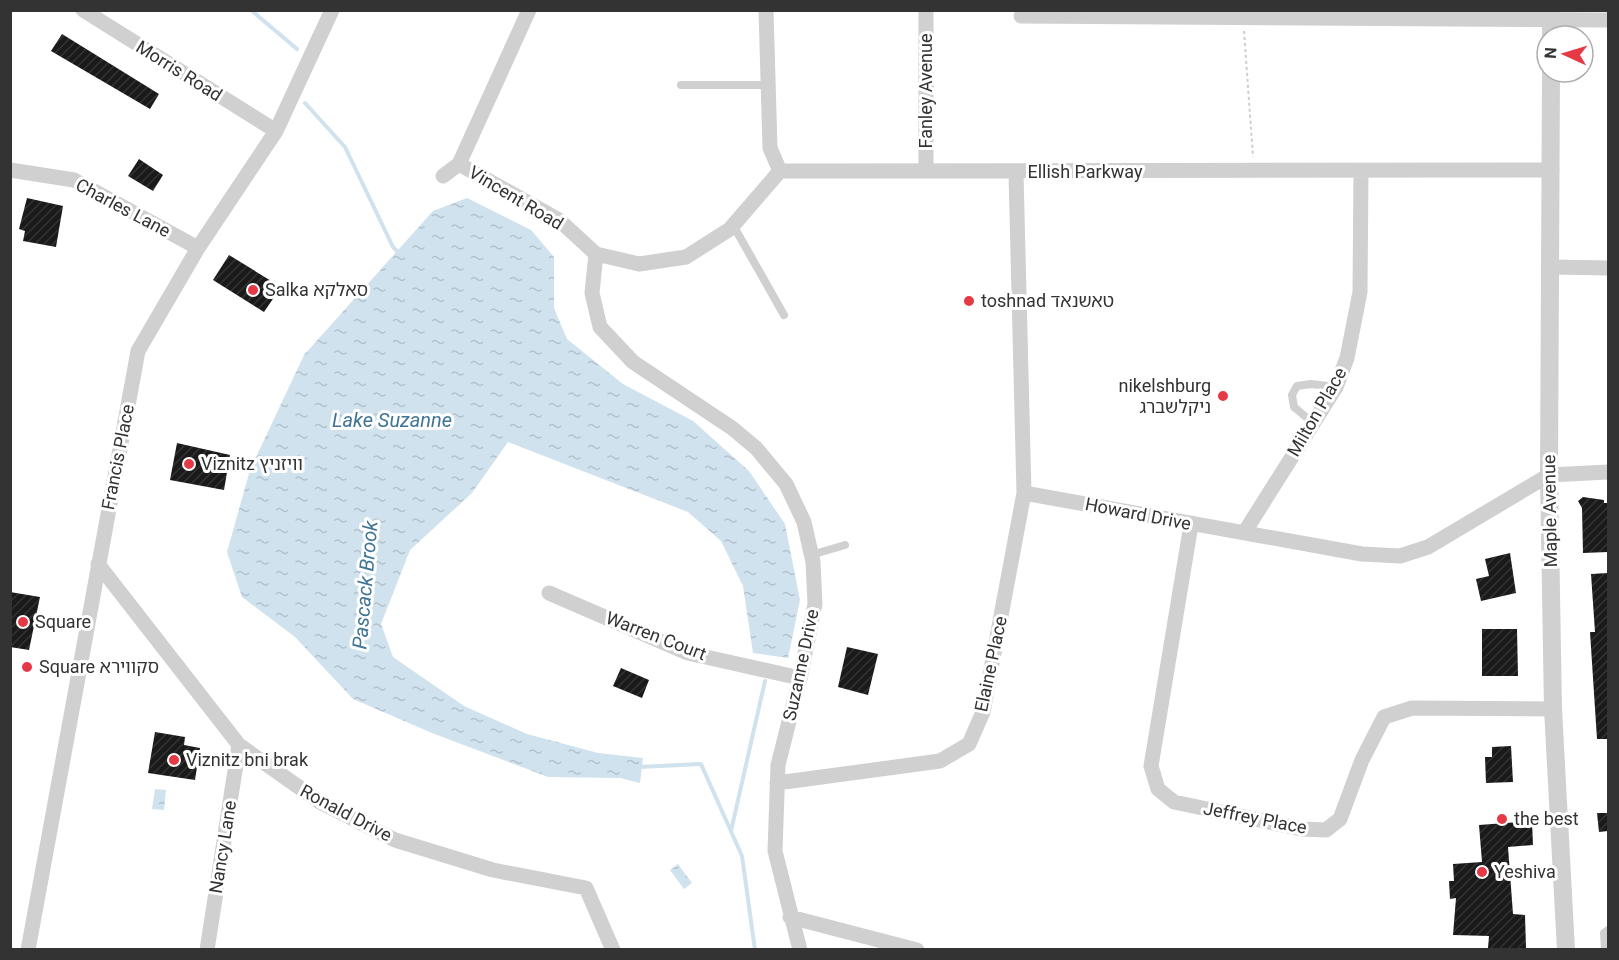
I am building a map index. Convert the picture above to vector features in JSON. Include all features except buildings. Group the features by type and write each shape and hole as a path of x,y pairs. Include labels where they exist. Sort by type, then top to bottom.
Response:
{"street":[{"name":"Morris Road","path":"83,10 276,130"},
{"name":"Francis Place","path":"28,950 138,351 198,248 276,130 332,10"},
{"name":"Vincent Road","path":"443,177 459,164 529,10"},
{"path":"766,10 770,148 780,171"},
{"name":"Fanley Avenue","path":"926,10 926,171"},
{"path":"1021,16 1225,13 1243,17 1608,20"},
{"name":"Maple Avenue","path":"1551,84 1552,267 1549,475 1553,709 1566,950"},
{"name":"Vincent Road","path":"459,164 559,220 596,254 639,264 686,257 733,225 780,171"},
{"name":"Ellish Parkway","path":"780,171 1016,173 1552,170"},
{"name":"Charles Lane","path":"11,172 74,180 198,248"},
{"name":"Milton Place","path":"1244,533 1336,387 1347,358 1360,292 1361,172"},
{"path":"1016,173 1024,493"},
{"name":"Suzanne Drive","path":"596,254 592,293 600,327 633,362 732,428 756,448 786,484 804,522 811,555 815,604 800,678 778,765 775,851 800,950"},
{"path":"1552,267 1608,268"},
{"path":"1549,475 1608,472"},
{"name":"Howard Drive","path":"1024,493 1191,525 1362,554 1400,556 1428,547 1549,475"},
{"name":"Elaine Place","path":"777,783 940,761 969,744 983,712 1024,493"},
{"name":"Jeffrey Place","path":"1191,525 1152,766 1158,789 1174,802 1302,830 1326,830 1340,819 1362,760 1383,717 1412,708 1553,709"},
{"name":"Ronald Drive","path":"99,564 239,745 320,802 395,840 493,870 586,888 614,950"},
{"name":"Warren Court","path":"549,593 688,652 800,678"},
{"name":"Nancy Lane","path":"207,950 239,745"},
{"path":"790,917 917,950"}],"lane":[{"path":"681,85 768,85"},
{"path":"733,225 784,315"},
{"path":"1313,423 1294,407 1292,395 1297,386 1311,384 1336,387"},
{"path":"811,555 844,545"},
{"path":"1605,950 1604,933 1608,930"}],"path":[{"path":"1243,17 1254,172"}],"water":[{"name":"Lake Suzanne","path":"467,198 531,230 554,257 554,308 567,339 623,384 693,421 749,471 785,524 800,600 788,658 753,653 743,586 721,541 688,512 508,442 472,493 410,550 381,624 393,657 464,706 527,734 598,753 643,758 640,783 620,778 548,777 432,733 353,699 295,637 242,597 227,552 250,470 304,355 433,211"},
{"path":"155,789 166,790 164,810 152,809"},
{"path":"678,864 692,883 684,889 670,870"}],"waterway":[{"name":"Pascack Brook","path":"251,10 297,49"},
{"name":"Pascack Brook","path":"305,103 345,147 393,247 399,253"},
{"path":"731,831 765,681"},
{"name":"Pascack Brook","path":"639,767 701,764 742,856 755,950"}],"place":[{"name":"Salka סאלקא","path":"253,290"},
{"name":"toshnad טאשנאד","path":"969,301"},
{"name":"nikelshburg ניקלשברג","path":"1223,396"},
{"name":"Viznitz וויזניץ","path":"189,464"},
{"name":"Square","path":"23,622"},
{"name":"Square סקווירא","path":"27,667"},
{"name":"Viznitz bni brak","path":"174,760"},
{"name":"the best","path":"1502,819"},
{"name":"Yeshiva","path":"1482,872"}]}
